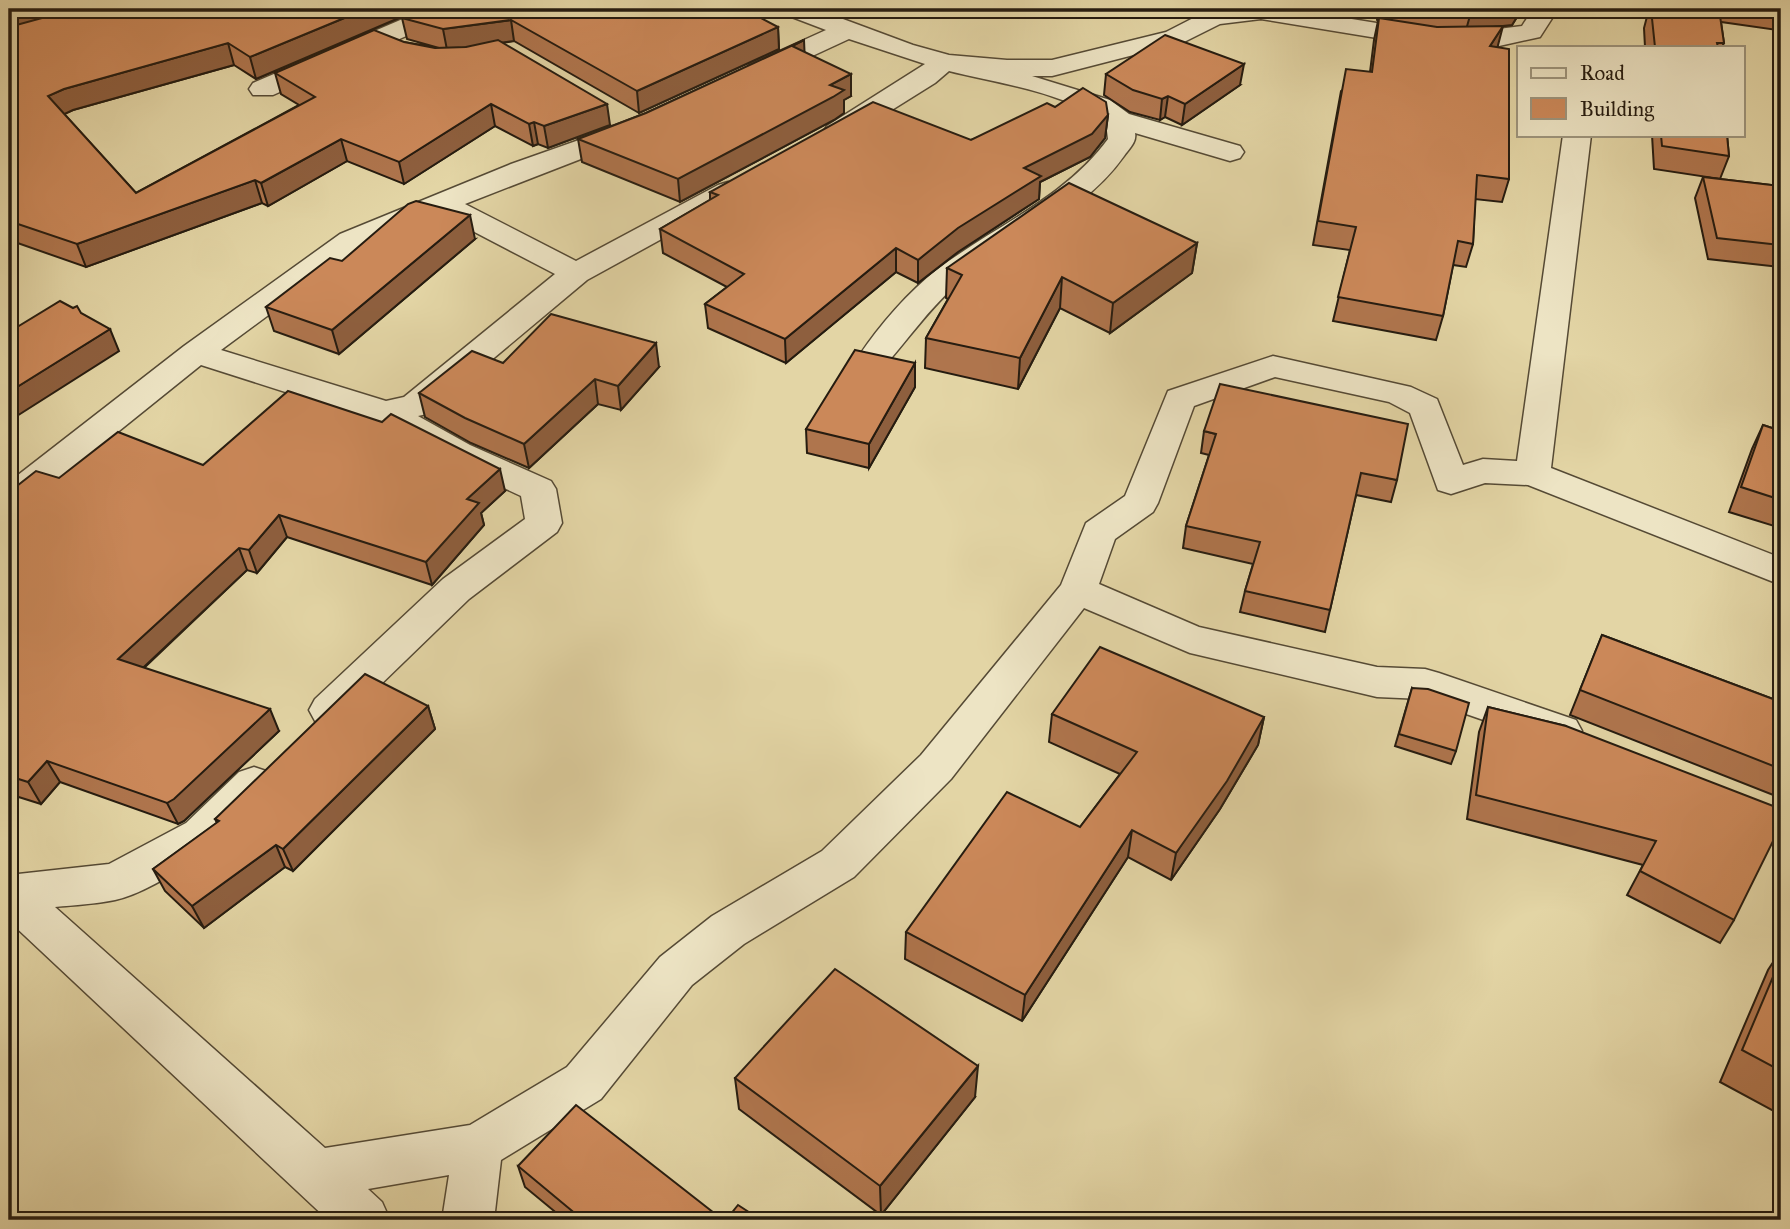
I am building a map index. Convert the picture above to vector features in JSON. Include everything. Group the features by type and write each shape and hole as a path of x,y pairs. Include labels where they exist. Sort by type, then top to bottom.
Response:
{"street":[{"path":"263,89 447,9"},
{"path":"793,9 879,42 943,62 1059,91 1100,106 1119,120 1230,152"},
{"path":"808,148 926,77 943,62 1007,68 1052,68 1175,37 1214,17 1241,10 1261,11 1426,39 1539,40 1545,9"},
{"path":"737,81 848,30"},
{"path":"382,39 406,53"},
{"path":"879,42 895,85 887,99"},
{"path":"9,500 197,353 351,240 644,124 603,108"},
{"path":"875,356 948,276 1045,214 1107,163 1122,139 1119,120"},
{"path":"1533,474 1577,136"},
{"path":"385,412 415,406 576,274 759,174"},
{"path":"442,203 576,274"},
{"path":"197,353 385,412 458,453 538,489 544,523 456,589 307,732"},
{"path":"316,1173 478,1147 584,1083 676,971 728,930 838,864 936,767 1078,590 1099,532 1140,503 1180,399 1273,366 1399,394 1425,407 1451,482 1483,471 1533,474 1781,572"},
{"path":"1078,590 1190,639 1377,681 1425,684 1539,722 1599,747"},
{"path":"9,893 116,882 201,835 278,760"},
{"path":"9,893 364,1220"},
{"path":"468,1220 478,1147"}],"building":[{"path":"75,9 366,9 250,57 228,43 64,89 48,96 136,193 315,97 275,73 374,30 404,42 435,48 466,47 498,40 607,104 544,126 534,122 529,124 491,104 399,162 341,139 261,183 255,180 77,244 9,221 9,27"},
{"path":"423,9 744,9 778,27 637,91 511,20 443,29 402,18"},
{"path":"1423,9 1496,9 1471,12"},
{"path":"1651,9 1719,9 1724,43 1717,43 1718,46 1655,46"},
{"path":"1379,18 1437,27 1503,26 1490,46 1509,49 1509,179 1477,175 1473,244 1458,241 1443,316 1338,297 1356,227 1318,221 1346,69 1372,72"},
{"path":"1165,35 1244,64 1185,104 1168,96 1162,99 1133,90 1106,74"},
{"path":"804,40 792,46 851,74 830,85 844,90 678,179 578,139 646,113"},
{"path":"1083,88 1106,102 1108,115 1092,134 1024,168 1041,176 958,228 918,260 896,248 785,339 705,304 744,274 660,229 718,195 710,192 873,102 971,140 1047,103 1055,107"},
{"path":"1661,136 1727,136 1729,156 1662,146"},
{"path":"1703,177 1781,186 1781,245 1717,238"},
{"path":"1069,183 1197,243 1113,303 1062,277 1020,358 926,338 962,275 947,268"},
{"path":"416,201 470,215 332,330 266,307 330,258 342,261 408,204"},
{"path":"60,301 73,308 77,306 81,313 110,329 9,392 9,332"},
{"path":"551,314 656,343 618,386 595,379 524,444 465,418 419,393 472,351 503,363"},
{"path":"855,350 915,363 869,444 806,429"},
{"path":"1220,384 1408,424 1397,480 1361,473 1330,610 1245,591 1260,542 1186,526 1216,434 1204,431"},
{"path":"288,391 382,422 391,414 500,469 467,499 479,503 426,562 279,515 249,550 239,548 118,659 270,709 174,799 167,803 47,761 28,782 9,776 9,490 36,471 59,478 118,432 203,465"},
{"path":"1763,425 1781,431 1781,500 1741,487"},
{"path":"1602,635 1781,702 1781,769 1580,690"},
{"path":"1100,647 1264,717 1227,781 1176,853 1132,830 1025,995 906,932 1007,792 1080,827 1137,752 1052,714"},
{"path":"365,674 428,706 283,849 276,845 192,906 153,869 219,821 215,819"},
{"path":"1412,688 1428,689 1469,703 1456,751 1399,734"},
{"path":"1488,707 1566,726 1781,809 1781,825 1734,920 1640,871 1656,841 1476,795"},
{"path":"1781,958 1781,1071 1742,1050"},
{"path":"835,969 978,1066 880,1186 735,1078"},
{"path":"576,1105 723,1220 583,1220 518,1166"},
{"path":"738,1205 761,1220 726,1220"}]}
